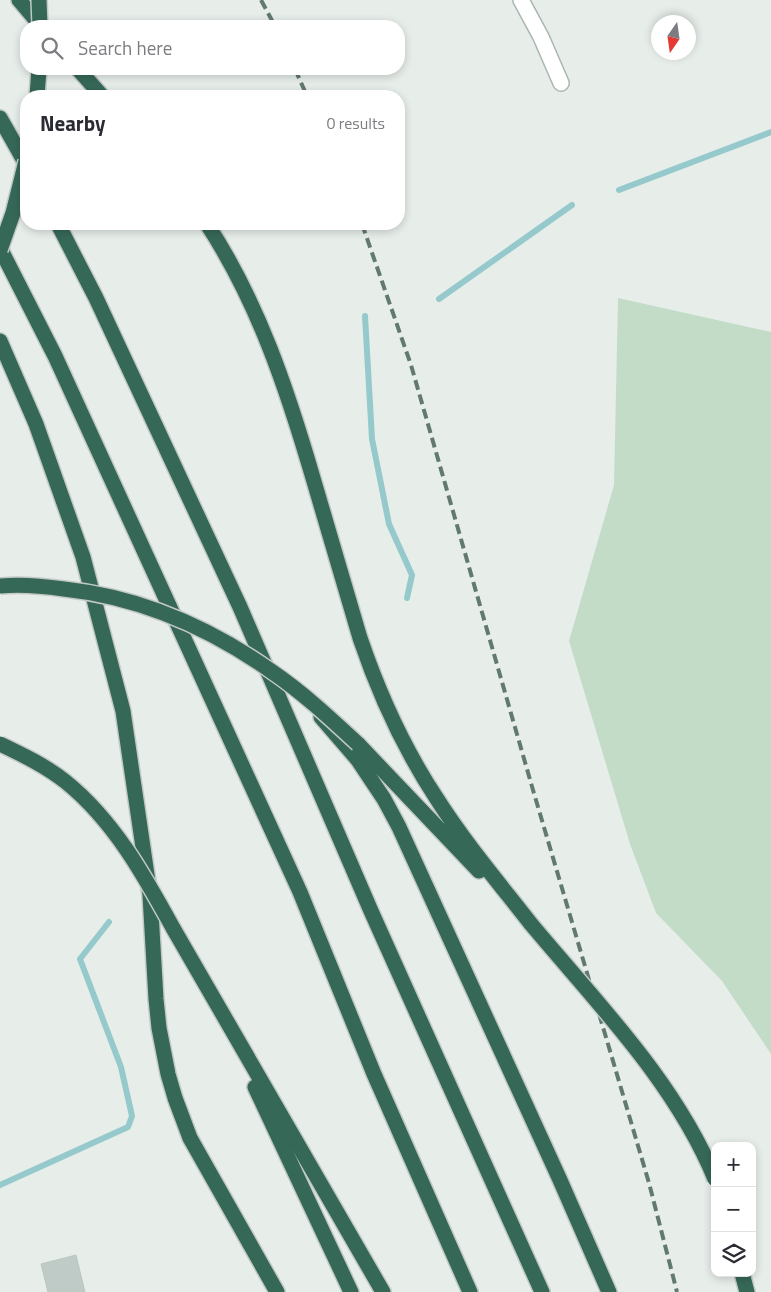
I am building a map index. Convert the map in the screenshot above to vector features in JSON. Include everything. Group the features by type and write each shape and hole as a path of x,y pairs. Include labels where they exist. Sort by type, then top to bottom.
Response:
{"highway":[{"path":"19,0 36,20"},
{"path":"39,0 41,20"},
{"path":"37,90 39,75"},
{"path":"83,75 97,90"},
{"path":"0,118 20,153"},
{"path":"20,185 0,249 55,356 300,892 374,1074 470,1292"},
{"path":"61,230 96,298 240,608 367,902 542,1292"},
{"path":"210,230 247,295 277,365 290,402 360,638 380,691 402,738 458,840"},
{"path":"0,341 36,424 83,557 123,711 150,895 159,1028 168,1074 190,1138 277,1292"},
{"path":"0,586 45,586 83,591 122,599 151,608 186,621 245,654 301,694 358,744 458,840 531,924 662,1084 688,1122 711,1169"},
{"path":"301,694 358,760 384,799 399,828 560,1180 609,1292"},
{"path":"0,744 32,759 65,782 93,808 118,837 142,871 383,1292"},
{"path":"210,991 351,1292"},
{"path":"743,1277 747,1292"}],"lane":[{"path":"522,0 561,83"}],"green space":[{"path":"618,298 771,332 771,1054 722,981 656,913 630,844 569,641 614,485"}],"building":[{"path":"76,1255 85,1292 48,1292 41,1264"}],"waterway":[{"path":"619,190 771,132"},
{"path":"439,299 572,205"},
{"path":"365,316 372,439 389,524 412,575 407,598"},
{"path":"0,1185 128,1127 132,1116 121,1067 80,959 109,922"}],"railway":[{"path":"261,0 272,20"},
{"path":"298,75 304,90"},
{"path":"364,230 411,365 533,790 649,1183 677,1292"}]}
